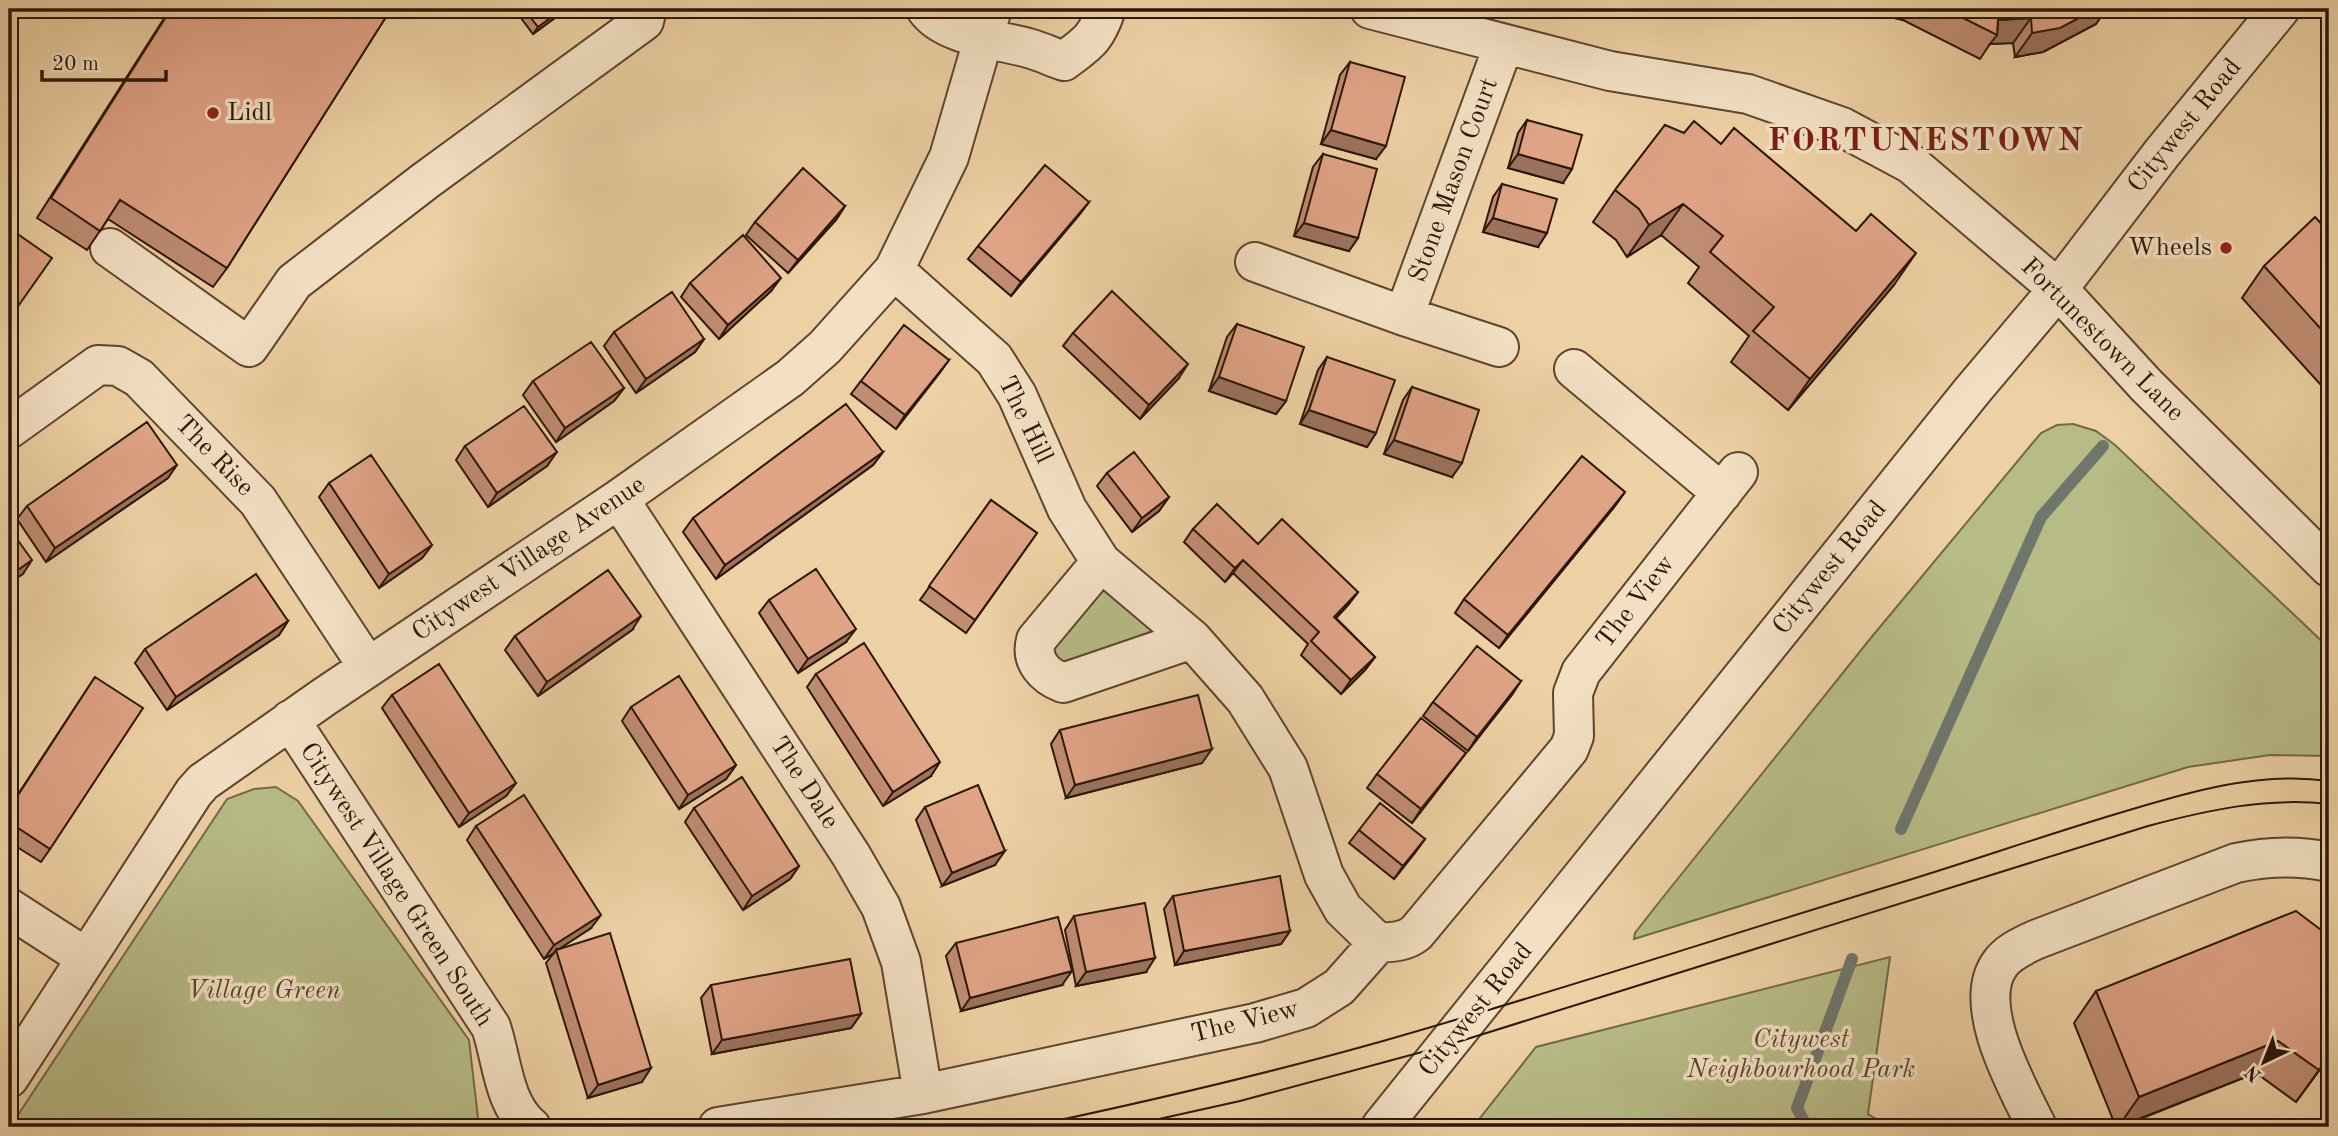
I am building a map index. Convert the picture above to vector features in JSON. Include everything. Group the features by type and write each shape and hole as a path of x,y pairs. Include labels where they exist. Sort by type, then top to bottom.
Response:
{"street":[{"path":"110,248 249,347 294,282 425,181 643,21 646,9"},
{"path":"926,9 934,20 950,28 988,23 1032,49 1064,61 1090,41 1099,30 1105,9"},
{"name":"Fortunestown Lane","path":"1370,9 1610,71 1748,94 1842,127 1911,164 2058,289 2146,385 2329,567"},
{"name":"Citywest Road","path":"1381,1127 1963,402 2058,289 2162,153 2280,9"},
{"name":"Citywest Village Avenue","path":"9,1078 194,792 214,772 619,499 790,378 825,347 894,270 949,157 988,23"},
{"name":"Stone Mason Court","path":"1404,316 1504,44"},
{"name":"Stone Mason Court","path":"1255,262 1499,347"},
{"name":"The Hill","path":"894,270 994,359 1017,395 1067,509 1101,562 1192,639 1245,699 1288,768 1324,875 1343,909 1378,943"},
{"name":"The Rise","path":"9,429 98,365 118,366 139,378 258,501 368,667"},
{"name":"The View","path":"718,1127 923,1094 1241,1026 1306,1009 1339,986 1378,943 1409,939 1416,933 1569,749 1574,736 1573,693 1581,673 1730,482 1574,369"},
{"name":"The Dale","path":"619,499 851,855 881,907 901,962 923,1094"},
{"path":"1101,562 1037,640 1034,649 1042,671 1049,677 1063,683 1192,639"},
{"name":"Citywest Village Green South","path":"290,720 491,1027 506,1085 518,1113 531,1127"},
{"path":"2037,1127 1997,1037 1990,1009 1994,977 2000,964 2016,949 2236,863 2268,856 2329,862"},
{"path":"9,908 85,957"}],"green space":[{"path":"2073,424 2096,431 2115,445 2329,648 2329,756 2270,755 2188,767 1634,939 1635,933 1660,901 1870,639 2041,433 2057,425"},
{"path":"1101,588 1108,590 1151,628 1150,638 1070,666 1053,659 1053,639"},
{"name":"Village Green","path":"276,787 298,801 469,1040 479,1127 10,1127 227,799 254,789"},
{"name":"Citywest Neighbourhood Park","path":"1890,957 1868,1114 1889,1127 1473,1127 1536,1047"}],"building":[{"name":"Lidl","path":"171,9 391,9 227,268 120,200 100,231 51,198"},
{"path":"524,9 562,9 538,27"},
{"path":"1945,9 2096,9 2060,28 2032,33 2031,18 1998,20 1997,35"},
{"path":"1350,62 1405,77 1386,146 1331,130"},
{"path":"1527,120 1582,135 1572,169 1518,154"},
{"path":"1694,121 1721,144 1734,128 1856,231 1871,214 1916,253 1810,379 1753,331 1774,307 1710,252 1723,236 1683,204 1649,225 1639,209 1615,190 1665,125 1684,133"},
{"path":"1323,154 1377,169 1358,238 1304,223"},
{"path":"1045,165 1089,202 1021,282 978,246"},
{"path":"803,168 845,206 798,260 755,222"},
{"path":"1502,184 1557,199 1547,233 1493,218"},
{"path":"2315,217 2329,232 2329,338 2264,266"},
{"path":"9,228 52,258 9,319"},
{"path":"743,235 781,278 728,325 690,283"},
{"path":"1112,291 1188,364 1149,405 1073,333"},
{"path":"672,292 704,339 646,379 614,332"},
{"path":"1237,324 1304,347 1286,401 1219,377"},
{"path":"904,325 949,360 905,415 861,381"},
{"path":"591,342 624,388 565,428 533,381"},
{"path":"1327,357 1395,380 1376,433 1309,410"},
{"path":"1412,387 1479,410 1462,463 1394,440"},
{"path":"846,404 883,452 725,565 693,518"},
{"path":"524,406 557,452 497,493 465,446"},
{"path":"147,422 177,465 55,548 27,506"},
{"path":"1134,452 1169,497 1142,518 1107,473"},
{"path":"371,455 432,545 389,574 329,483"},
{"path":"1582,456 1625,492 1508,635 1464,599"},
{"path":"991,500 1037,533 975,620 929,586"},
{"path":"1217,504 1258,544 1282,519 1358,592 1334,617 1375,657 1351,680 1311,641 1319,632 1243,560 1235,568 1193,529"},
{"path":"9,528 32,560 9,576"},
{"path":"816,569 856,629 808,659 769,600"},
{"path":"608,570 641,616 547,682 515,636"},
{"path":"256,574 288,621 176,697 145,649"},
{"path":"864,643 940,762 893,792 816,674"},
{"path":"1477,646 1521,681 1477,737 1433,702"},
{"path":"439,664 516,783 469,813 392,695"},
{"path":"679,676 736,765 688,795 631,707"},
{"path":"95,677 143,708 50,849 9,822 9,809"},
{"path":"1198,695 1212,749 1075,785 1060,730"},
{"path":"1421,718 1466,753 1421,809 1377,774"},
{"path":"742,777 799,866 752,896 694,808"},
{"path":"978,785 1005,851 952,873 925,807"},
{"path":"524,795 601,915 554,945 476,826"},
{"path":"1380,803 1425,839 1403,866 1359,830"},
{"path":"1280,876 1290,931 1184,951 1173,896"},
{"path":"1145,903 1155,958 1086,972 1074,916"},
{"path":"2296,911 2329,936 2329,1056 2319,1070 2278,1041 2139,1097 2096,991"},
{"path":"1058,917 1072,971 970,998 956,943"},
{"path":"610,933 651,1068 598,1085 556,950"},
{"path":"850,959 861,1014 722,1040 711,985"}],"waterway":[{"path":"1901,829 2041,517 2103,446"},
{"path":"1807,1127 1797,1108 1852,959"}],"tram line":[{"path":"1027,1127 1206,1087 1383,1041 1576,984 2158,801 2243,782 2272,779 2329,781"},
{"path":"1123,1127 1240,1101 1448,1045 2148,826 2238,806 2283,802 2329,804"}],"place":[{"name":"Lidl","path":"213,113"},
{"name":"Wheels","path":"2226,248"}],"district":[{"name":"FORTUNESTOWN","path":"1926,141"}]}
